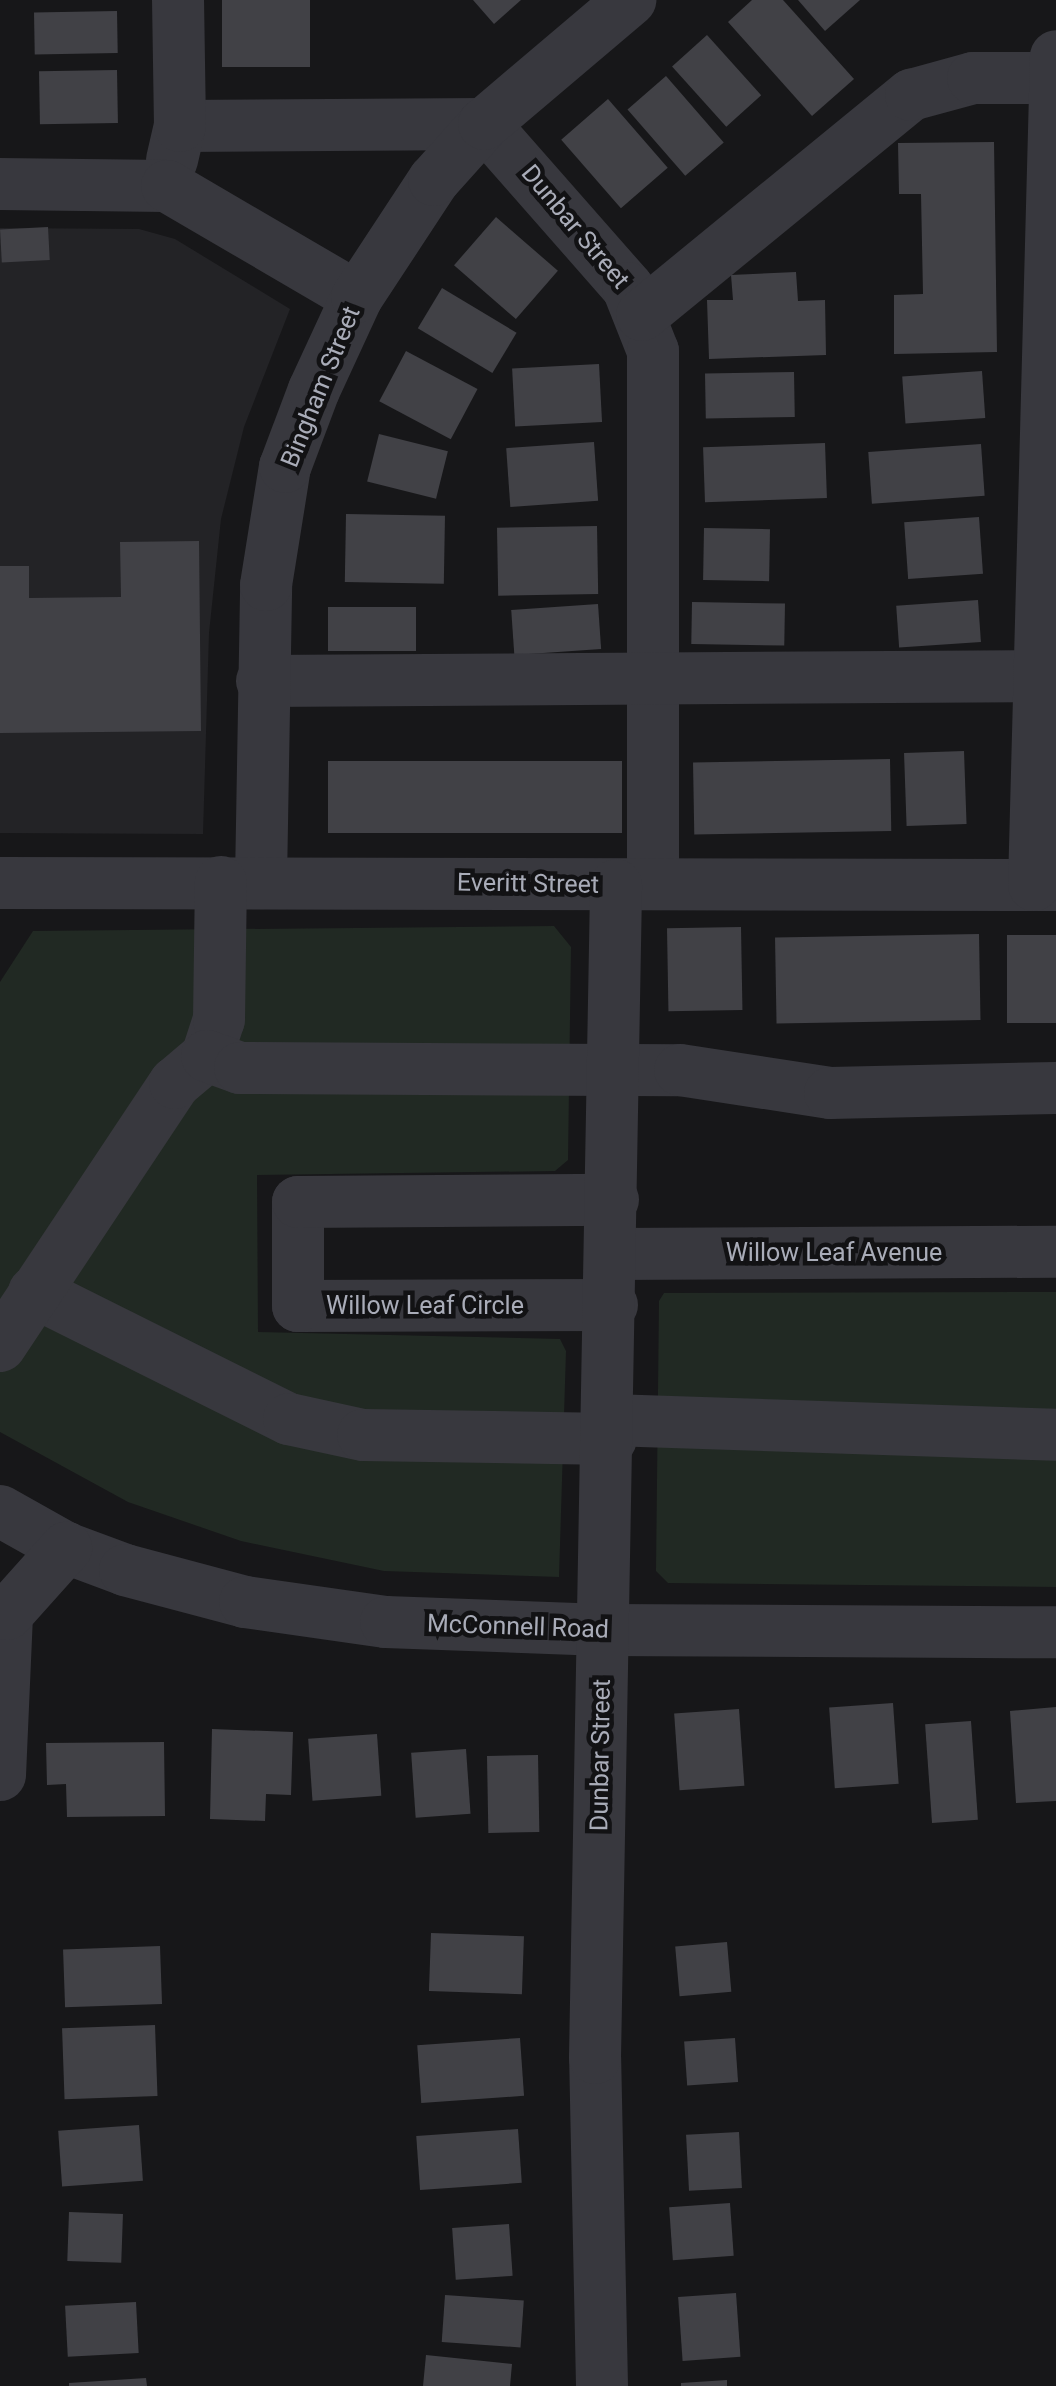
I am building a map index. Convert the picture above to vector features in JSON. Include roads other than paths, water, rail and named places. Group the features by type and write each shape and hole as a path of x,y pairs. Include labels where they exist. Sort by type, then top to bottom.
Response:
{"street":[{"path":"167,186 180,126 178,0"},
{"name":"Bingham Street","path":"207,1056 219,1020 241,881 262,681 266,585 285,467 358,298 434,180 484,124 630,0"},
{"path":"1045,885 1056,56"},
{"path":"642,315 911,96 973,78 1056,78"},
{"path":"180,126 484,124"},
{"name":"Dunbar Street","path":"484,124 595,246 642,315 654,366 653,678 614,1070 595,2058 602,2386"},
{"path":"0,184 167,186 358,298"},
{"path":"262,681 1048,676"},
{"name":"Everitt Street","path":"0,883 1045,885"},
{"path":"0,1346 175,1083 207,1056 240,1068 704,1072 830,1093 1056,1088"},
{"name":"Willow Leaf Circle","path":"612,1305 298,1306 298,1202 613,1200"},
{"name":"Willow Leaf Avenue","path":"612,1254 1056,1252"},
{"path":"34,1292 289,1419 363,1435 610,1430 1056,1435"},
{"name":"McConnell Road","path":"0,1511 66,1548 245,1602 386,1622 603,1630 1056,1632"},
{"path":"0,1775 7,1614 66,1548"}]}
